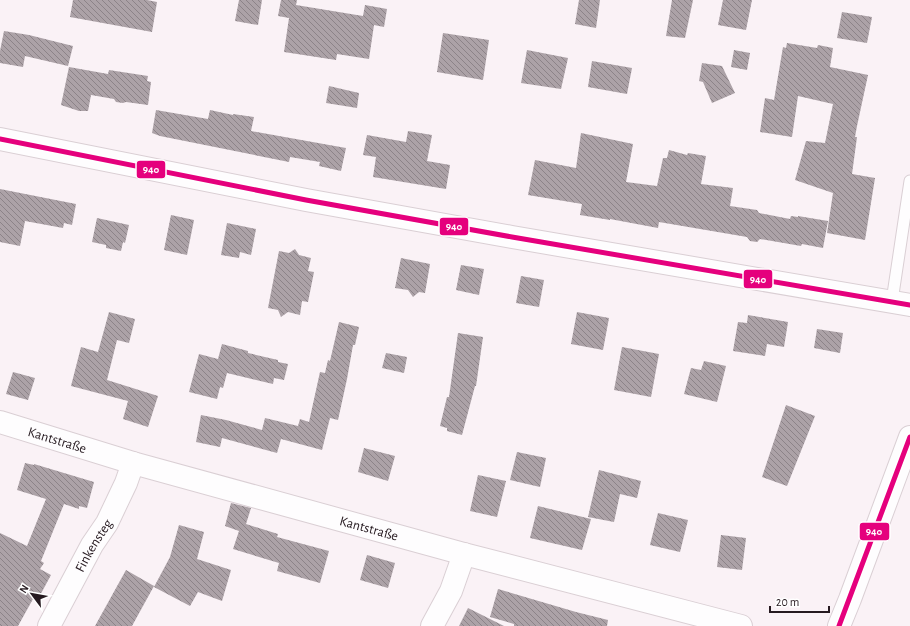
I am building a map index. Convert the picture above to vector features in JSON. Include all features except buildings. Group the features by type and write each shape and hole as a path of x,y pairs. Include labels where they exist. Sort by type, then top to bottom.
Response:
{"street":[{"path":"0,139 313,202 901,303"},
{"name":"Kantstraße","path":"0,422 133,463 464,554 741,626"},
{"path":"839,626 910,437"},
{"name":"Finkensteg","path":"49,626 92,545 107,523 126,483 133,463"},
{"path":"432,626 451,591 464,554"}],"lane":[{"path":"901,303 910,181"}],"transit line":[{"name":"940","path":"0,139 306,200 910,305"},
{"name":"940","path":"839,626 910,437"}]}
